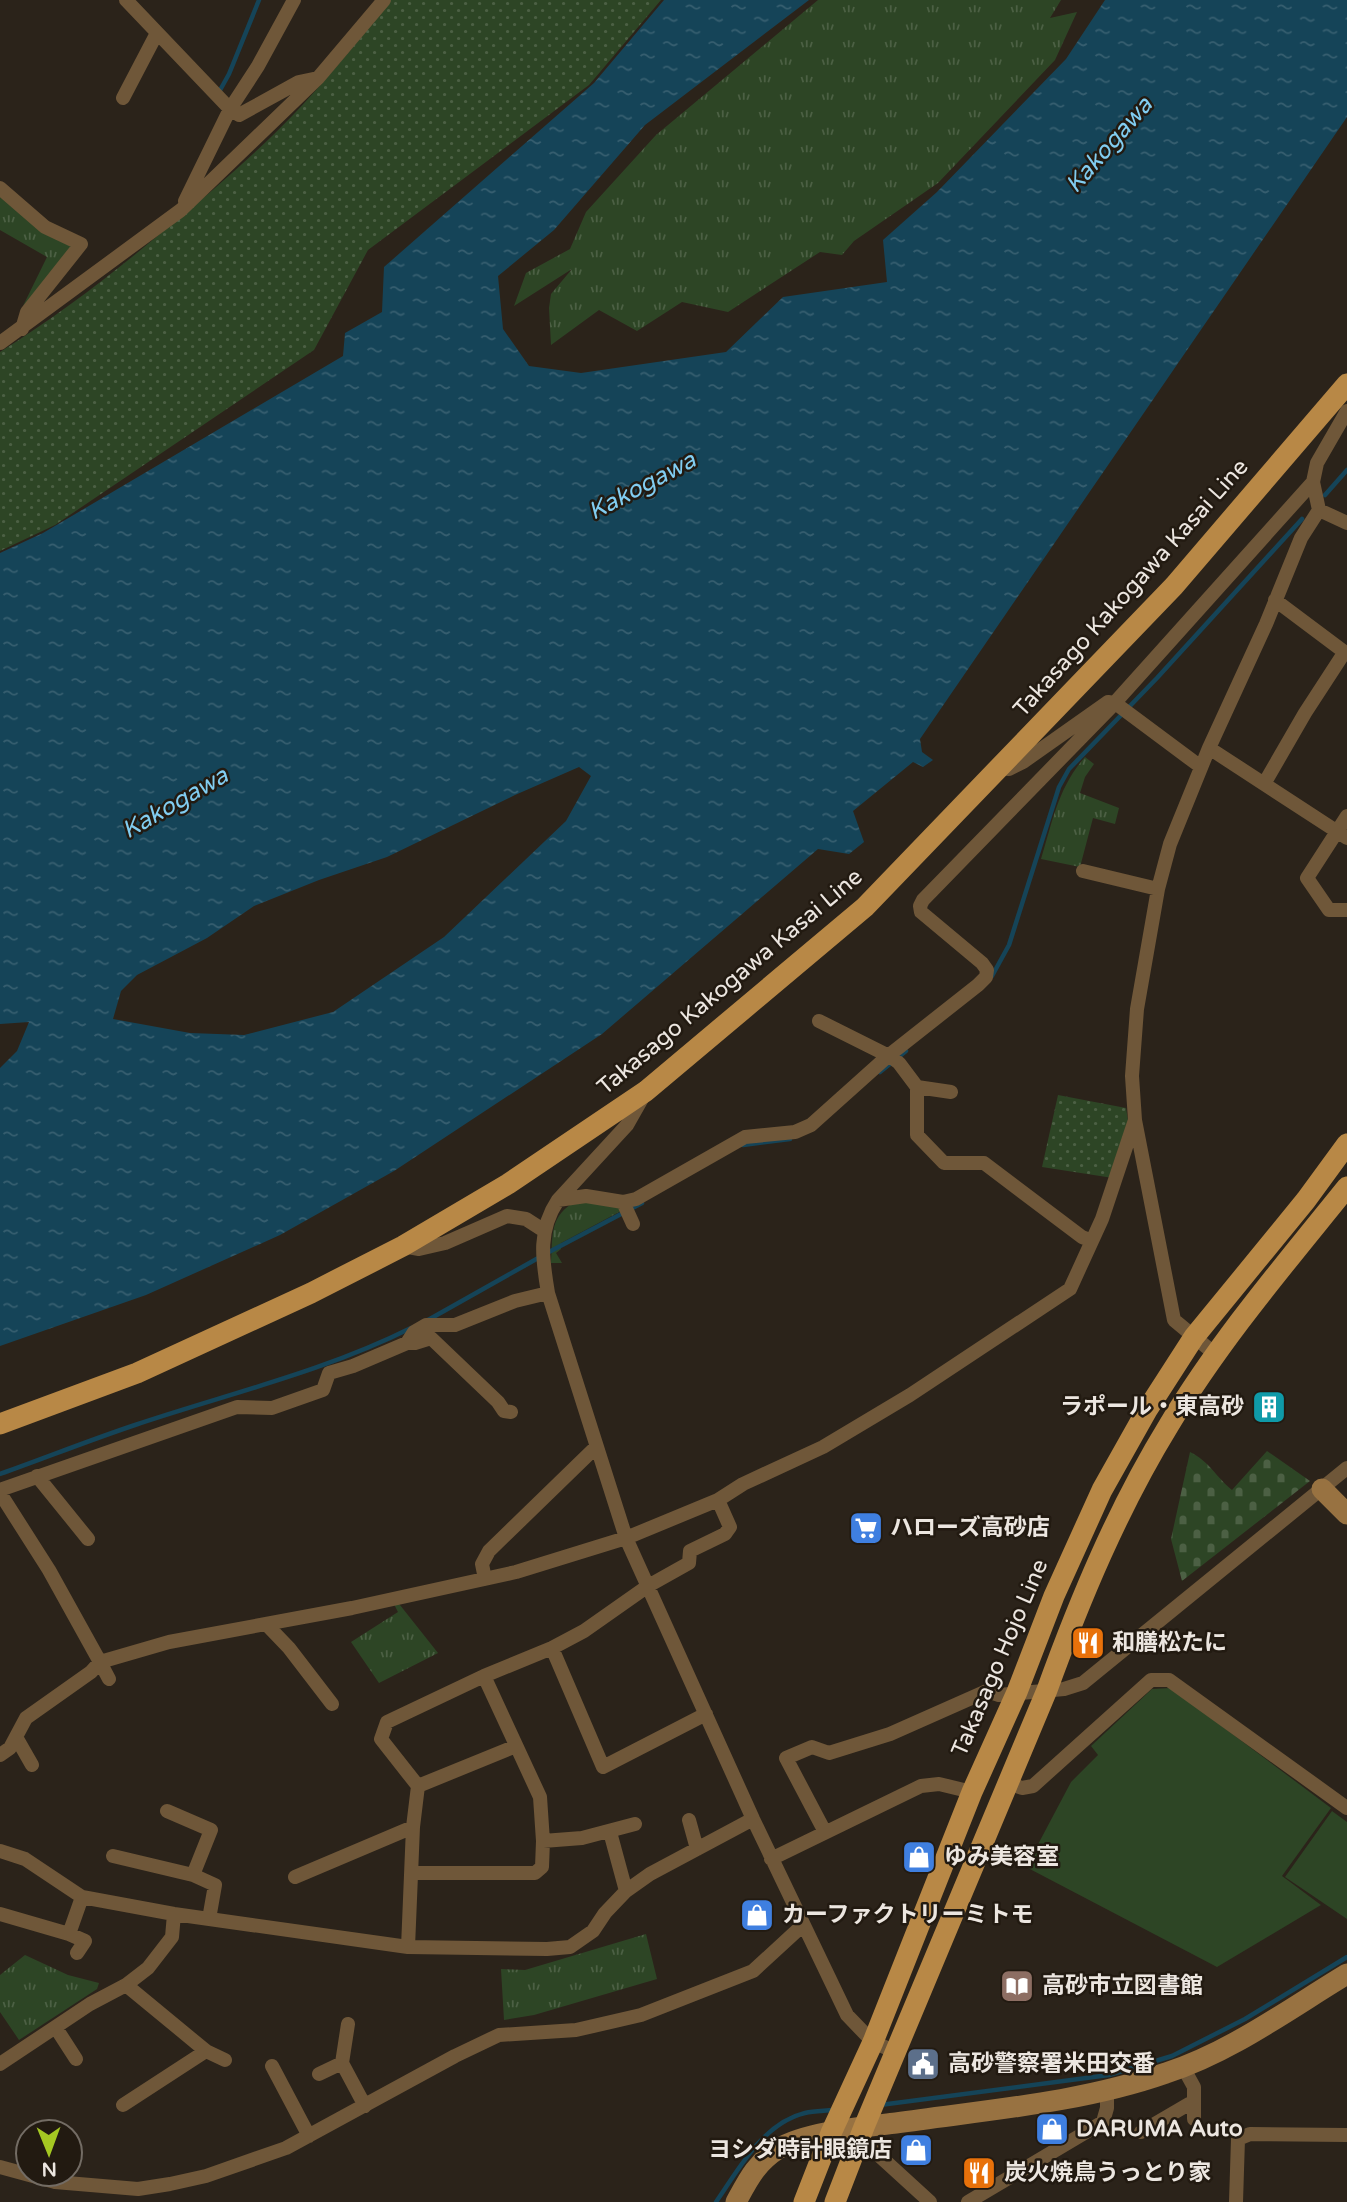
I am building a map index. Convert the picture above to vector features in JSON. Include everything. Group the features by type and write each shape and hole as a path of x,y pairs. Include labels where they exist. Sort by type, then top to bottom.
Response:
{"main road":[{"name":"Takasago Kakogawa Kasai Line","path":"0,1424 137,1373 312,1293 402,1246 508,1185 646,1091 865,908 1174,586 1347,384"},
{"name":"Takasago Hojo Line","path":"804,2202 831,2133 873,2042 972,1792 1017,1692 1054,1596 1102,1490 1147,1410 1194,1337 1343,1158"},
{"path":"835,2202 863,2127 1047,1690 1069,1630 1134,1488 1168,1425 1215,1354 1347,1187"}],"street":[{"path":"126,0 239,116 299,82 318,78"},
{"path":"181,209 230,109 258,66 294,0"},
{"path":"0,343 181,209 318,78 384,0"},
{"path":"122,98 157,33"},
{"path":"0,188 44,227 81,244 27,312 22,329"},
{"path":"1215,1354 1174,1320 1135,1120 1132,1076 1137,1009 1158,889 1170,844 1301,538 1319,510 1313,482 1317,463 1347,411"},
{"path":"558,1200 586,1196 627,1212 636,1199 745,1137 795,1132 811,1125 893,1059 978,985 986,977 987,970 921,912 923,900 1115,703 1313,482"},
{"path":"1319,510 1347,523"},
{"path":"1264,784 1305,713 1345,654 1275,600"},
{"path":"1001,768 1009,769 1023,762 1108,702 1115,703 1201,767"},
{"path":"1209,748 1342,835"},
{"path":"1347,816 1342,835 1307,878 1329,910 1347,910"},
{"path":"1083,871 1158,889"},
{"path":"819,1021 893,1059 917,1087 917,1135 944,1163 984,1163 1082,1237 1092,1241"},
{"path":"917,1087 951,1092"},
{"path":"646,1091 627,1125 549,1213 543,1230 548,1293 626,1538 771,1859 847,2015 873,2042 896,2052"},
{"path":"0,1755 10,1748 26,1718 91,1672 100,1662 169,1642 516,1572 626,1538 718,1500 743,1484 823,1447 910,1395 1070,1289 1102,1219 1135,1120"},
{"path":"402,1246 419,1249 445,1242 506,1216 526,1219 543,1230"},
{"path":"109,1679 49,1570 0,1492 37,1476 237,1407 272,1408 323,1390 329,1373 407,1343 431,1338 455,1325 515,1301 548,1293"},
{"path":"407,1343 414,1332 426,1325 455,1325"},
{"path":"431,1338 498,1402 504,1411 511,1412"},
{"path":"485,1579 482,1564 489,1551 596,1447"},
{"path":"825,1832 786,1758 812,1747 829,1753 890,1734 987,1690 999,1695 1064,1689 1083,1683 1347,1468"},
{"path":"37,1476 88,1539"},
{"path":"1322,1489 1347,1514"},
{"path":"408,1947 413,1828 418,1786 380,1739 387,1722 484,1676 552,1648 584,1631 648,1586 689,1563 690,1550 725,1534 730,1527 718,1500"},
{"path":"266,1624 289,1648 332,1704"},
{"path":"552,1648 603,1767 706,1714"},
{"path":"412,1873 536,1872 542,1867 540,1797 484,1676"},
{"path":"1008,1783 1022,1788 1033,1786 1151,1680 1169,1680 1347,1808"},
{"path":"16,1737 32,1765"},
{"path":"418,1786 516,1746"},
{"path":"771,1859 921,1786 939,1784 972,1792"},
{"path":"167,1811 211,1830 193,1875"},
{"path":"0,1851 25,1859 82,1897 174,1914 408,1947 547,1950 570,1947 593,1931 605,1913 626,1891 650,1874 753,1819"},
{"path":"689,1820 697,1849"},
{"path":"542,1842 582,1838 635,1824"},
{"path":"295,1877 413,1828"},
{"path":"610,1832 626,1891"},
{"path":"113,1856 193,1875 215,1885 209,1919"},
{"path":"69,1934 82,1897"},
{"path":"1,1910 85,1941 77,1953"},
{"path":"0,2064 90,2004 126,1985 148,1968 172,1937 174,1914"},
{"path":"0,2167 55,2182 138,2189 170,2185 241,2165 286,2148 499,2035 576,2030 641,2015 753,1971 803,1925"},
{"path":"736,2202 756,2166 789,2143 863,2127 1107,2091 1183,2067 1238,2040 1347,1974"},
{"path":"126,1985 206,2051 225,2060"},
{"path":"348,2024 342,2063 365,2106"},
{"path":"55,2028 76,2059"},
{"path":"124,2105 145,2098 206,2051"},
{"path":"319,2074 342,2063"},
{"path":"272,2066 309,2136"},
{"path":"1183,2067 1194,2087 1194,2119"},
{"path":"968,2202 1103,2122 1107,2108 1107,2091"},
{"path":"1141,2132 1194,2101"},
{"path":"1236,2202 1238,2139 1250,2134 1347,2135"},
{"path":"856,2149 872,2149 930,2202"}],"green space":[{"path":"391,0 661,0 589,85 368,250 314,350 55,525 0,551 0,352 106,277 231,174 312,95"},
{"path":"818,0 1061,0 1050,18 1077,12 1055,60 938,183 854,241 842,255 820,252 728,312 682,302 637,331 599,310 551,345 551,294 572,269 514,306 526,273 570,249 586,212 656,135"},
{"path":"0,195 74,248 23,306 47,257 0,230"},
{"path":"1085,757 1094,764 1085,777 1080,793 1119,808 1115,824 1093,818 1080,867 1041,859 1062,793"},
{"path":"1058,1095 1126,1108 1128,1120 1113,1178 1042,1167"},
{"path":"577,1201 617,1205 621,1211 561,1243 561,1249 556,1253 562,1263 551,1263 557,1219"},
{"path":"1267,1451 1310,1481 1182,1581 1171,1539 1190,1452 1202,1460 1232,1490"},
{"path":"396,1600 438,1653 379,1683 351,1642 398,1612 393,1602"},
{"path":"1171,1688 1331,1808 1282,1876 1321,1905 1217,1967 1026,1867 1071,1782 1098,1755 1091,1746 1152,1689"},
{"path":"1332,1811 1347,1822 1347,1919 1285,1877"},
{"path":"646,1934 657,1979 534,2015 504,2020 501,1969 525,1970"},
{"path":"25,1955 68,1975 99,1983 97,1989 19,2040 0,2012 0,1975"}],"water":[{"name":"Kakogawa","path":"664,0 809,0 645,125 554,230 498,276 503,329 529,366 581,373 726,352 783,297 887,282 883,240 937,192 1066,59 1105,0 1347,0 1347,117 920,739 922,752 933,760 923,767 913,762 853,811 864,842 849,854 818,849 602,1034 394,1171 280,1235 146,1295 0,1346 0,1068 17,1051 29,1022 0,1024 0,553 43,533 343,356 345,333 382,312 384,267 594,83","holes":["579,767 591,776 566,821 444,937 333,1012 244,1035 190,1033 113,1019 121,991 137,975 207,938 254,906 387,857"]}],"waterway":[{"path":"219,92 259,0"},
{"path":"1325,495 1347,470"},
{"path":"992,976 1009,945 1059,787 1069,769 1157,678 1302,519"},
{"path":"880,1072 906,1051"},
{"path":"743,1145 790,1139"},
{"path":"547,1253 642,1203"},
{"path":"428,1320 540,1257"},
{"path":"0,1474 135,1425 309,1370 378,1344 411,1328"},
{"path":"880,2105 1109,2075 1172,2056 1245,2019 1347,1957"},
{"path":"716,2202 753,2149 777,2126 805,2113 833,2110"}],"place":[{"name":"ラポール・東高砂","path":"1269,1407"},
{"name":"ハローズ高砂店","path":"866,1528"},
{"name":"和膳松たに","path":"1088,1643"},
{"name":"ゆみ美容室","path":"919,1857"},
{"name":"カーファクトリーミトモ","path":"757,1915"},
{"name":"高砂市立図書館","path":"1017,1986"},
{"name":"高砂警察署米田交番","path":"923,2064"},
{"name":"DARUMA Auto","path":"1052,2129"},
{"name":"ヨシダ時計眼鏡店","path":"916,2150"},
{"name":"炭火焼鳥うっとり家","path":"979,2173"}]}
